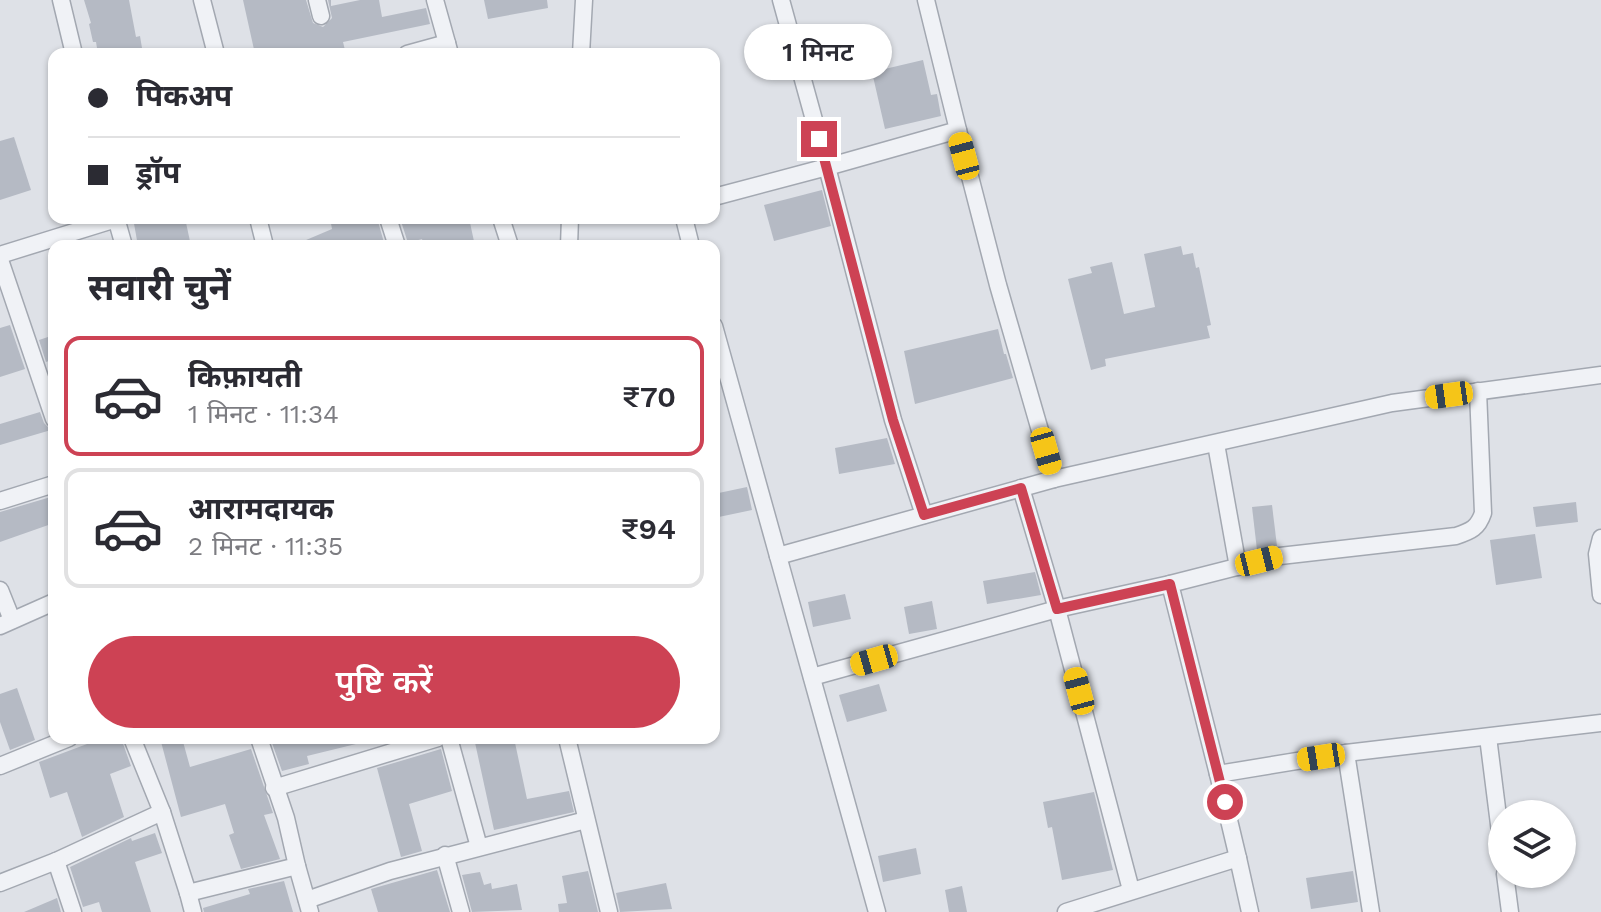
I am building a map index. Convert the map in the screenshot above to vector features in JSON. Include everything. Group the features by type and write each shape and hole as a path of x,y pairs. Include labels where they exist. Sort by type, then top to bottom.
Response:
{"street":[{"path":"61,0 73,48"},
{"path":"202,0 214,48"},
{"path":"435,0 448,48"},
{"path":"581,48 584,0"},
{"path":"781,0 893,420 924,515"},
{"path":"926,0 998,285 1054,479"},
{"path":"720,195 958,130"},
{"path":"51,240 98,224"},
{"path":"48,241 0,257 48,401"},
{"path":"720,348 877,912"},
{"path":"778,556 1054,479 1392,403 1601,375"},
{"path":"812,677 1057,609 1280,556 1456,536 1472,531 1479,525 1483,513 1478,391"},
{"path":"1216,444 1238,567"},
{"path":"0,501 48,486"},
{"path":"1021,488 1057,609 1131,890"},
{"path":"1601,538 1597,554 1601,595"},
{"path":"1170,584 1250,912"},
{"path":"0,590 6,623 48,605"},
{"path":"1218,774 1346,753 1601,723"},
{"path":"1488,737 1496,800"},
{"path":"0,766 54,744"},
{"path":"134,744 162,812 193,912"},
{"path":"261,744 286,818 308,906 390,871 586,820"},
{"path":"274,788 418,744"},
{"path":"451,744 479,847"},
{"path":"568,744 609,912"},
{"path":"1346,753 1371,912"},
{"path":"0,883 162,812"},
{"path":"445,855 461,912"},
{"path":"1066,912 1238,858"},
{"path":"56,861 73,912"},
{"path":"188,893 297,866"},
{"path":"1507,888 1510,912"}],"building":[{"path":"84,0 129,0 136,37 140,36 142,48 97,48 96,42 93,42"},
{"path":"243,0 306,0 313,23 323,27 332,18 328,0 331,0 331,6 379,0 382,17 426,8 430,24 343,42 344,48 254,48"},
{"path":"484,0 547,0 548,8 488,19"},
{"path":"868,41 873,67 817,76 813,51"},
{"path":"923,60 931,95 937,94 941,116 885,129 872,72"},
{"path":"14,137 31,190 0,200 0,141"},
{"path":"822,190 831,226 774,241 764,205"},
{"path":"134,224 186,224 190,240 137,240"},
{"path":"331,224 379,224 383,240 306,240 332,229"},
{"path":"402,224 470,224 474,240 422,239 407,240"},
{"path":"1181,246 1183,255 1193,253 1196,268 1199,267 1211,325 1207,326 1210,338 1105,359 1106,366 1091,370 1068,279 1092,273 1090,267 1112,262 1124,314 1155,307 1144,254"},
{"path":"10,325 25,369 0,377 0,328"},
{"path":"998,329 1013,378 915,404 904,351"},
{"path":"48,337 46,362 39,340"},
{"path":"40,412 48,431 0,445 0,424"},
{"path":"887,438 895,464 839,474 835,448"},
{"path":"747,487 752,510 720,517 720,493"},
{"path":"48,498 48,525 0,542 0,512"},
{"path":"1576,502 1578,522 1536,527 1533,507"},
{"path":"1272,505 1277,546 1257,550 1252,507"},
{"path":"1535,534 1542,578 1496,585 1490,540"},
{"path":"1035,572 1041,595 987,604 983,581"},
{"path":"845,594 851,619 813,627 808,602"},
{"path":"932,601 937,629 909,634 904,607"},
{"path":"879,684 887,711 847,722 839,695"},
{"path":"17,688 35,740 10,750 0,722 0,694"},
{"path":"87,744 123,744 131,766 110,774 124,817 82,837 67,792 50,798 39,762"},
{"path":"162,744 184,744 190,767 251,749 273,813 264,815 280,859 241,869 229,835 234,833 225,804 181,817"},
{"path":"272,744 356,744 307,756 309,764 282,771"},
{"path":"475,744 515,744 527,799 569,791 574,812 494,830"},
{"path":"441,749 452,791 409,804 422,851 401,857 377,768"},
{"path":"1094,792 1113,870 1062,880 1052,827 1048,828 1043,802"},
{"path":"155,833 162,853 135,862 151,912 102,912 99,902 83,907 70,867 131,838 132,841"},
{"path":"916,848 921,874 883,882 878,856"},
{"path":"437,870 450,912 378,912 371,889"},
{"path":"588,871 598,912 559,912 558,904 567,903 562,876"},
{"path":"1353,871 1358,902 1311,909 1306,878"},
{"path":"480,872 484,885 491,883 492,889 517,884 522,910 472,912 462,875"},
{"path":"284,881 293,912 204,912 203,908 250,894 248,889"},
{"path":"666,883 672,909 620,912 616,893"},
{"path":"962,886 967,912 949,912 945,890"},
{"path":"57,898 61,912 24,912"}],"route":[{"path":"819,139 893,420 924,515 1021,488 1057,609 1170,584 1225,802"}]}
